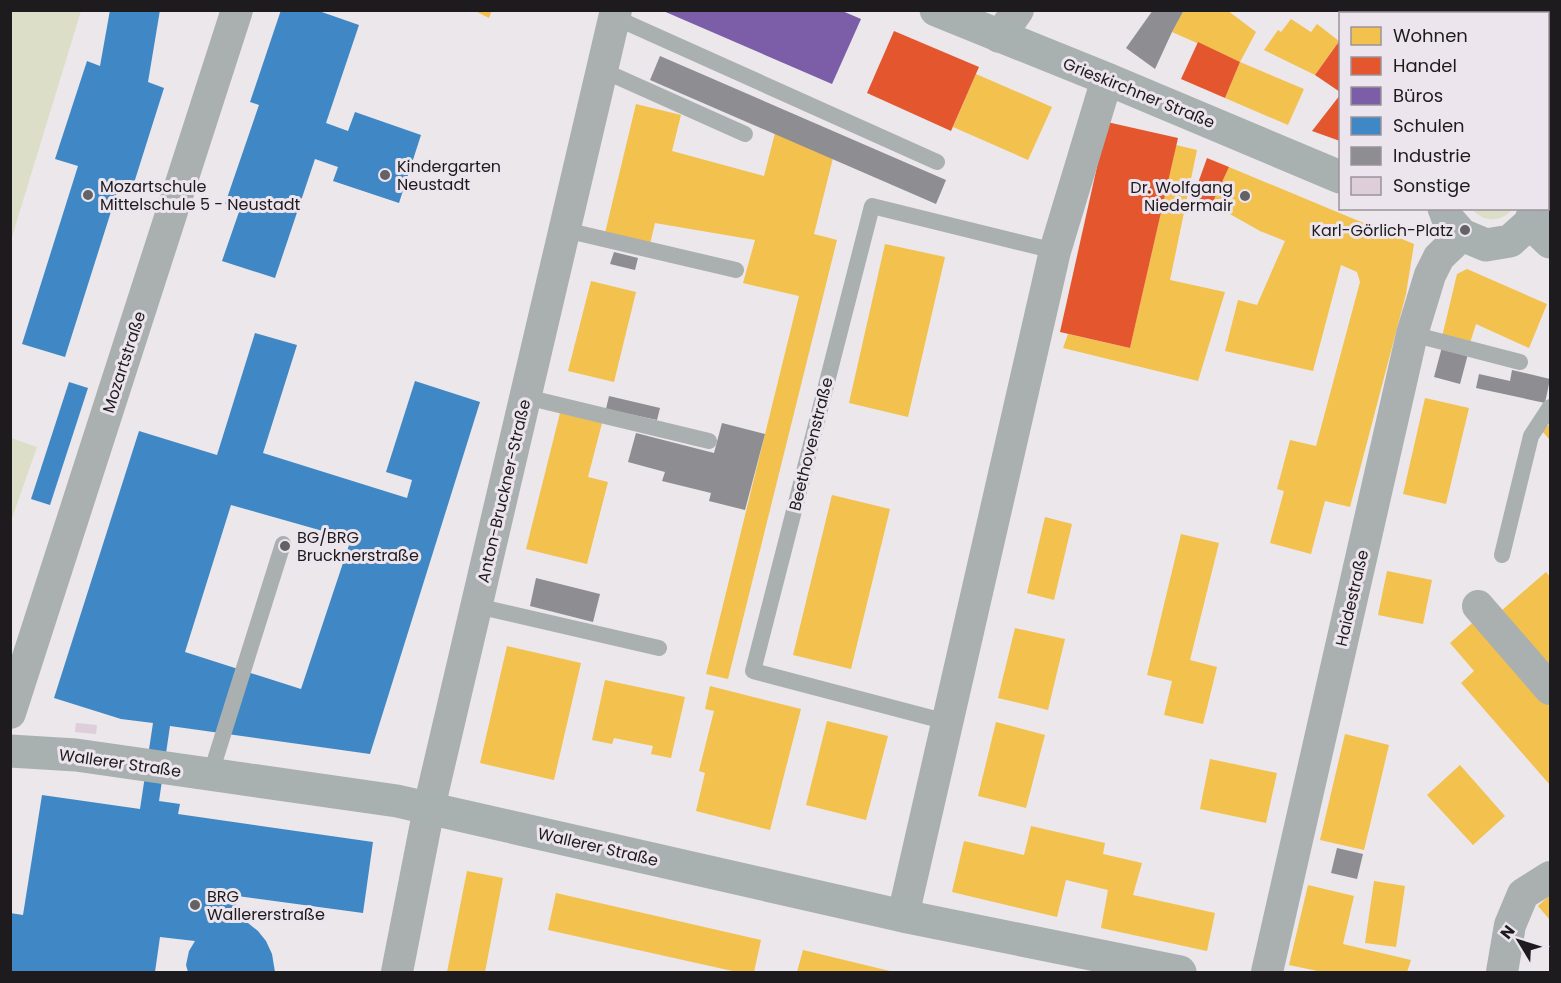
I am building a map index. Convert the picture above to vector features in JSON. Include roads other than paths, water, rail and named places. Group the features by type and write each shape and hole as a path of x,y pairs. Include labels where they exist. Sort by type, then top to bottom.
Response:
{"street":[{"name":"Mozartstraße","path":"10,713 237,10"},
{"name":"Grieskirchner Straße","path":"936,10 1339,176"},
{"path":"999,37 1018,10"},
{"name":"Anton-Bruckner-Straße","path":"397,972 429,808 615,14"},
{"path":"903,916 1055,250 1107,79"},
{"path":"1445,210 1448,219 1462,236 1486,244 1510,241 1539,225"},
{"name":"Haidestraße","path":"1267,972 1412,334 1430,275 1439,257 1462,236"},
{"path":"1478,606 1551,689"},
{"name":"Wallerer Straße","path":"10,751 76,755 397,801 903,916 1180,972"},
{"path":"1502,972 1510,925 1523,894 1551,877"}],"lane":[{"path":"615,14 938,162"},
{"path":"602,70 745,134"},
{"name":"Beethovenstraße","path":"947,722 753,671 872,206 1055,250"},
{"path":"565,230 736,270"},
{"path":"1412,334 1520,362"},
{"path":"526,397 709,441"},
{"path":"1502,555 1531,436 1551,407"},
{"path":"210,776 283,544"},
{"path":"477,606 659,648"}],"place":[{"name":"Kindergarten Neustadt","path":"385,175"},
{"name":"Mozartschule Mittelschule 5 - Neustadt","path":"88,195"},
{"name":"Dr. Wolfgang Niedermair","path":"1245,196"},
{"name":"Karl-Görlich-Platz","path":"1465,230"},
{"name":"BG/BRG Brucknerstraße","path":"285,546"},
{"name":"BRG Wallererstraße","path":"195,905"}]}
